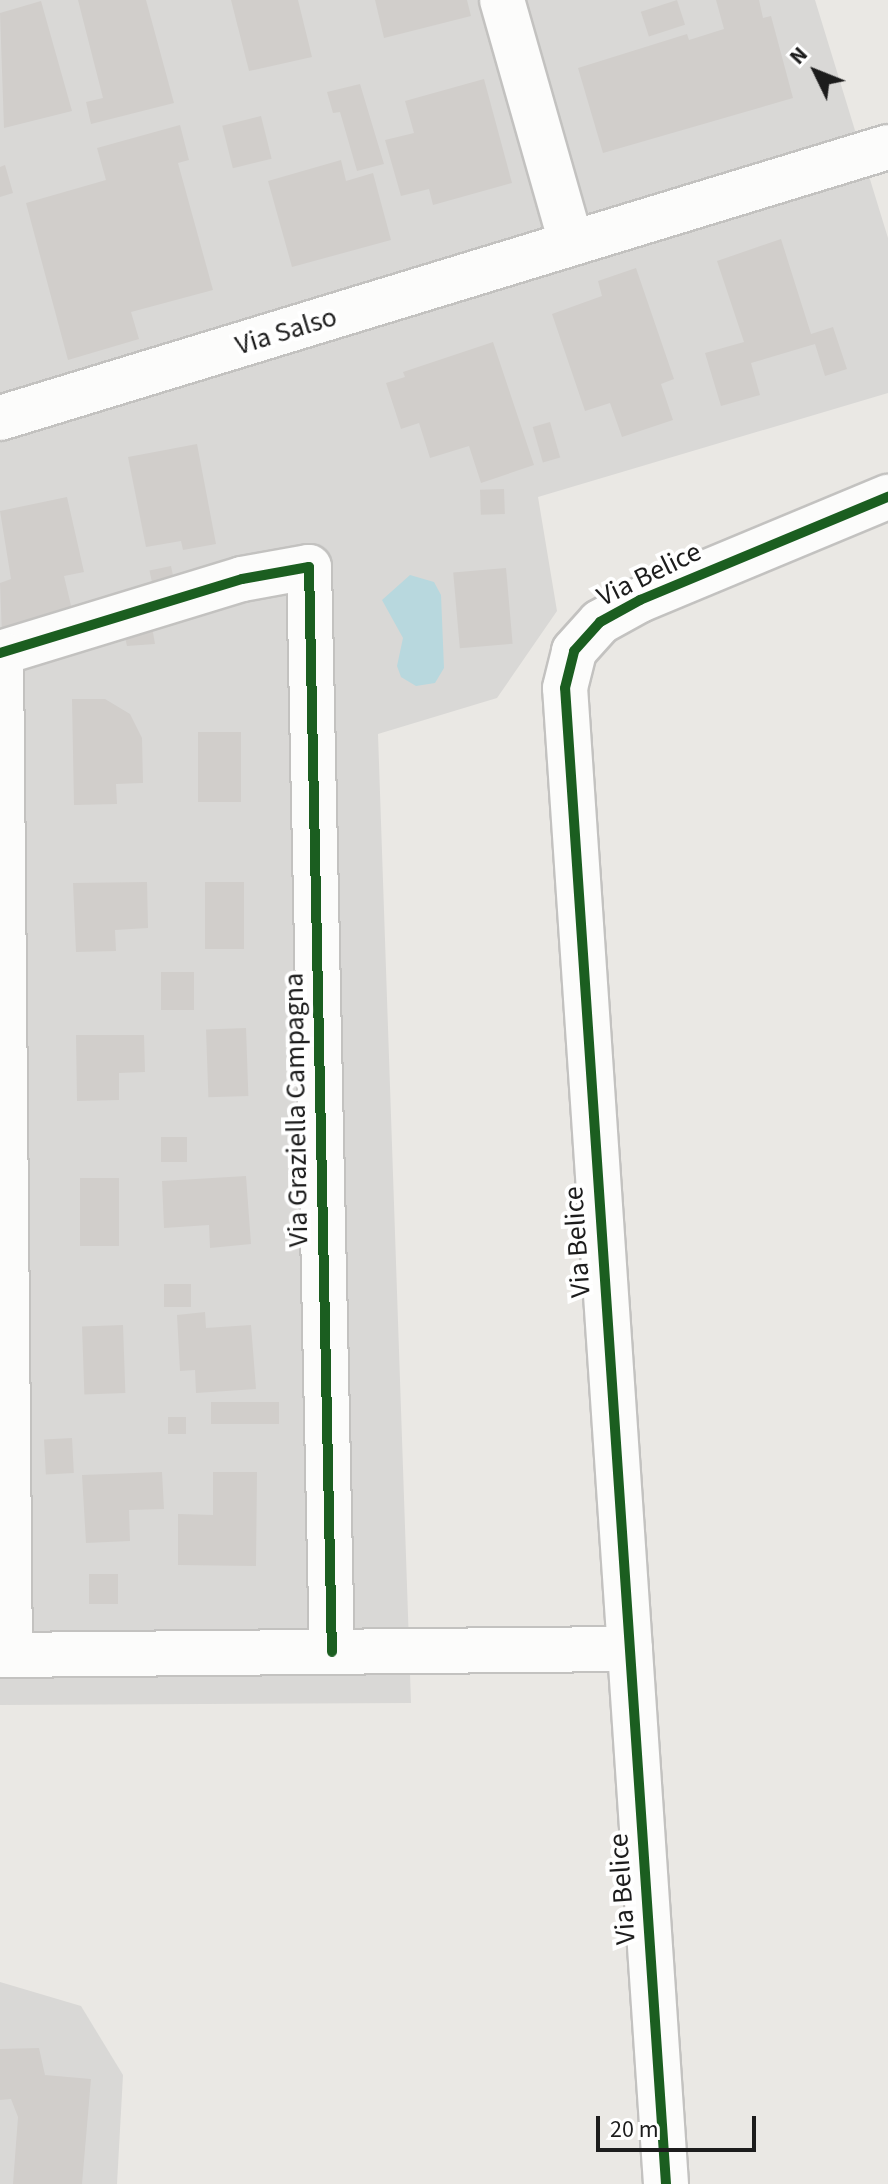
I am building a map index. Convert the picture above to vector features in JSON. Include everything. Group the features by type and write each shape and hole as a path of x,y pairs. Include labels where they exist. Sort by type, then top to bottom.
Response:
{"street":[{"path":"502,0 571,243"},
{"name":"Via Salso","path":"0,418 888,147"},
{"name":"Via Belice","path":"666,2184 565,688 574,651 600,622 640,600 888,497"},
{"name":"Via Graziella Campagna","path":"0,653 242,579 309,567 332,1652"},
{"path":"0,653 5,1655 630,1649"}],"shaded area":[{"path":"0,0 815,0 888,238 888,393 538,497 557,611 497,698 378,734 411,1703 0,1705"},
{"path":"0,1982 81,2006 123,2075 117,2184 0,2184"}],"water":[{"path":"410,575 434,582 441,595 444,668 435,683 416,686 401,677 397,666 403,638 382,600"}],"building":[{"path":"78,0 146,0 174,103 91,124 86,102 103,98"},
{"path":"231,0 298,0 312,57 249,71"},
{"path":"375,0 467,0 471,16 384,38"},
{"path":"677,0 685,25 649,36 641,12"},
{"path":"716,0 759,0 763,18 771,16 793,98 603,153 578,68 687,34 689,40 724,29"},
{"path":"41,1 72,111 4,128 0,13"},
{"path":"484,79 512,183 433,205 429,189 401,196 385,140 414,133 405,101"},
{"path":"360,84 384,164 357,171 340,112 333,113 327,92"},
{"path":"261,116 272,159 233,168 222,126"},
{"path":"180,125 189,160 178,163 213,290 131,312 139,339 68,360 26,203 106,180 97,148"},
{"path":"341,160 346,181 373,173 391,240 292,267 268,181"},
{"path":"5,165 13,193 0,197 0,167"},
{"path":"781,239 811,334 833,327 847,369 825,376 815,344 751,363 760,395 721,406 705,353 744,342 717,261"},
{"path":"636,268 674,379 661,384 673,420 622,437 610,403 585,411 552,314 602,296 598,281"},
{"path":"493,342 534,465 481,483 469,446 430,458 419,423 401,429 386,383 405,377 403,372"},
{"path":"550,422 560,458 543,463 533,427"},
{"path":"197,444 216,544 183,550 181,541 146,547 128,457"},
{"path":"504,489 505,514 481,515 480,490"},
{"path":"67,497 84,572 64,576 73,614 2,636 0,583 11,579 0,511"},
{"path":"171,566 175,585 153,589 149,571"},
{"path":"506,568 513,644 460,648 453,573"},
{"path":"151,621 155,644 127,646 123,628"},
{"path":"72,699 105,699 130,714 142,738 143,783 116,784 117,804 74,805"},
{"path":"198,732 241,732 241,802 198,802"},
{"path":"147,882 148,928 115,930 116,951 76,952 73,883"},
{"path":"205,882 244,882 244,949 205,949"},
{"path":"161,972 194,972 194,1010 161,1010"},
{"path":"246,1028 248,1096 208,1097 206,1029"},
{"path":"76,1035 144,1035 145,1072 119,1073 119,1100 77,1101"},
{"path":"161,1137 187,1137 187,1162 161,1162"},
{"path":"246,1176 251,1244 210,1248 209,1225 164,1228 162,1181"},
{"path":"80,1178 119,1178 119,1246 80,1246"},
{"path":"164,1284 191,1284 191,1307 164,1307"},
{"path":"205,1312 206,1328 251,1325 256,1389 196,1393 195,1370 180,1371 177,1315"},
{"path":"123,1325 125,1393 84,1394 82,1326"},
{"path":"211,1402 279,1402 279,1424 211,1424"},
{"path":"168,1417 186,1417 186,1434 168,1434"},
{"path":"72,1438 74,1473 46,1474 44,1439"},
{"path":"162,1472 164,1509 129,1510 130,1541 86,1543 82,1475"},
{"path":"213,1472 257,1472 256,1566 178,1565 178,1514 213,1515"},
{"path":"89,1574 118,1574 118,1604 89,1604"},
{"path":"39,2048 45,2075 91,2079 82,2184 13,2184 18,2117 11,2099 0,2100 0,2049"}],"cycle path":[{"path":"666,2184 565,688 574,651 600,622 640,600 888,497"},
{"path":"0,653 242,579 309,567 332,1652"}]}
